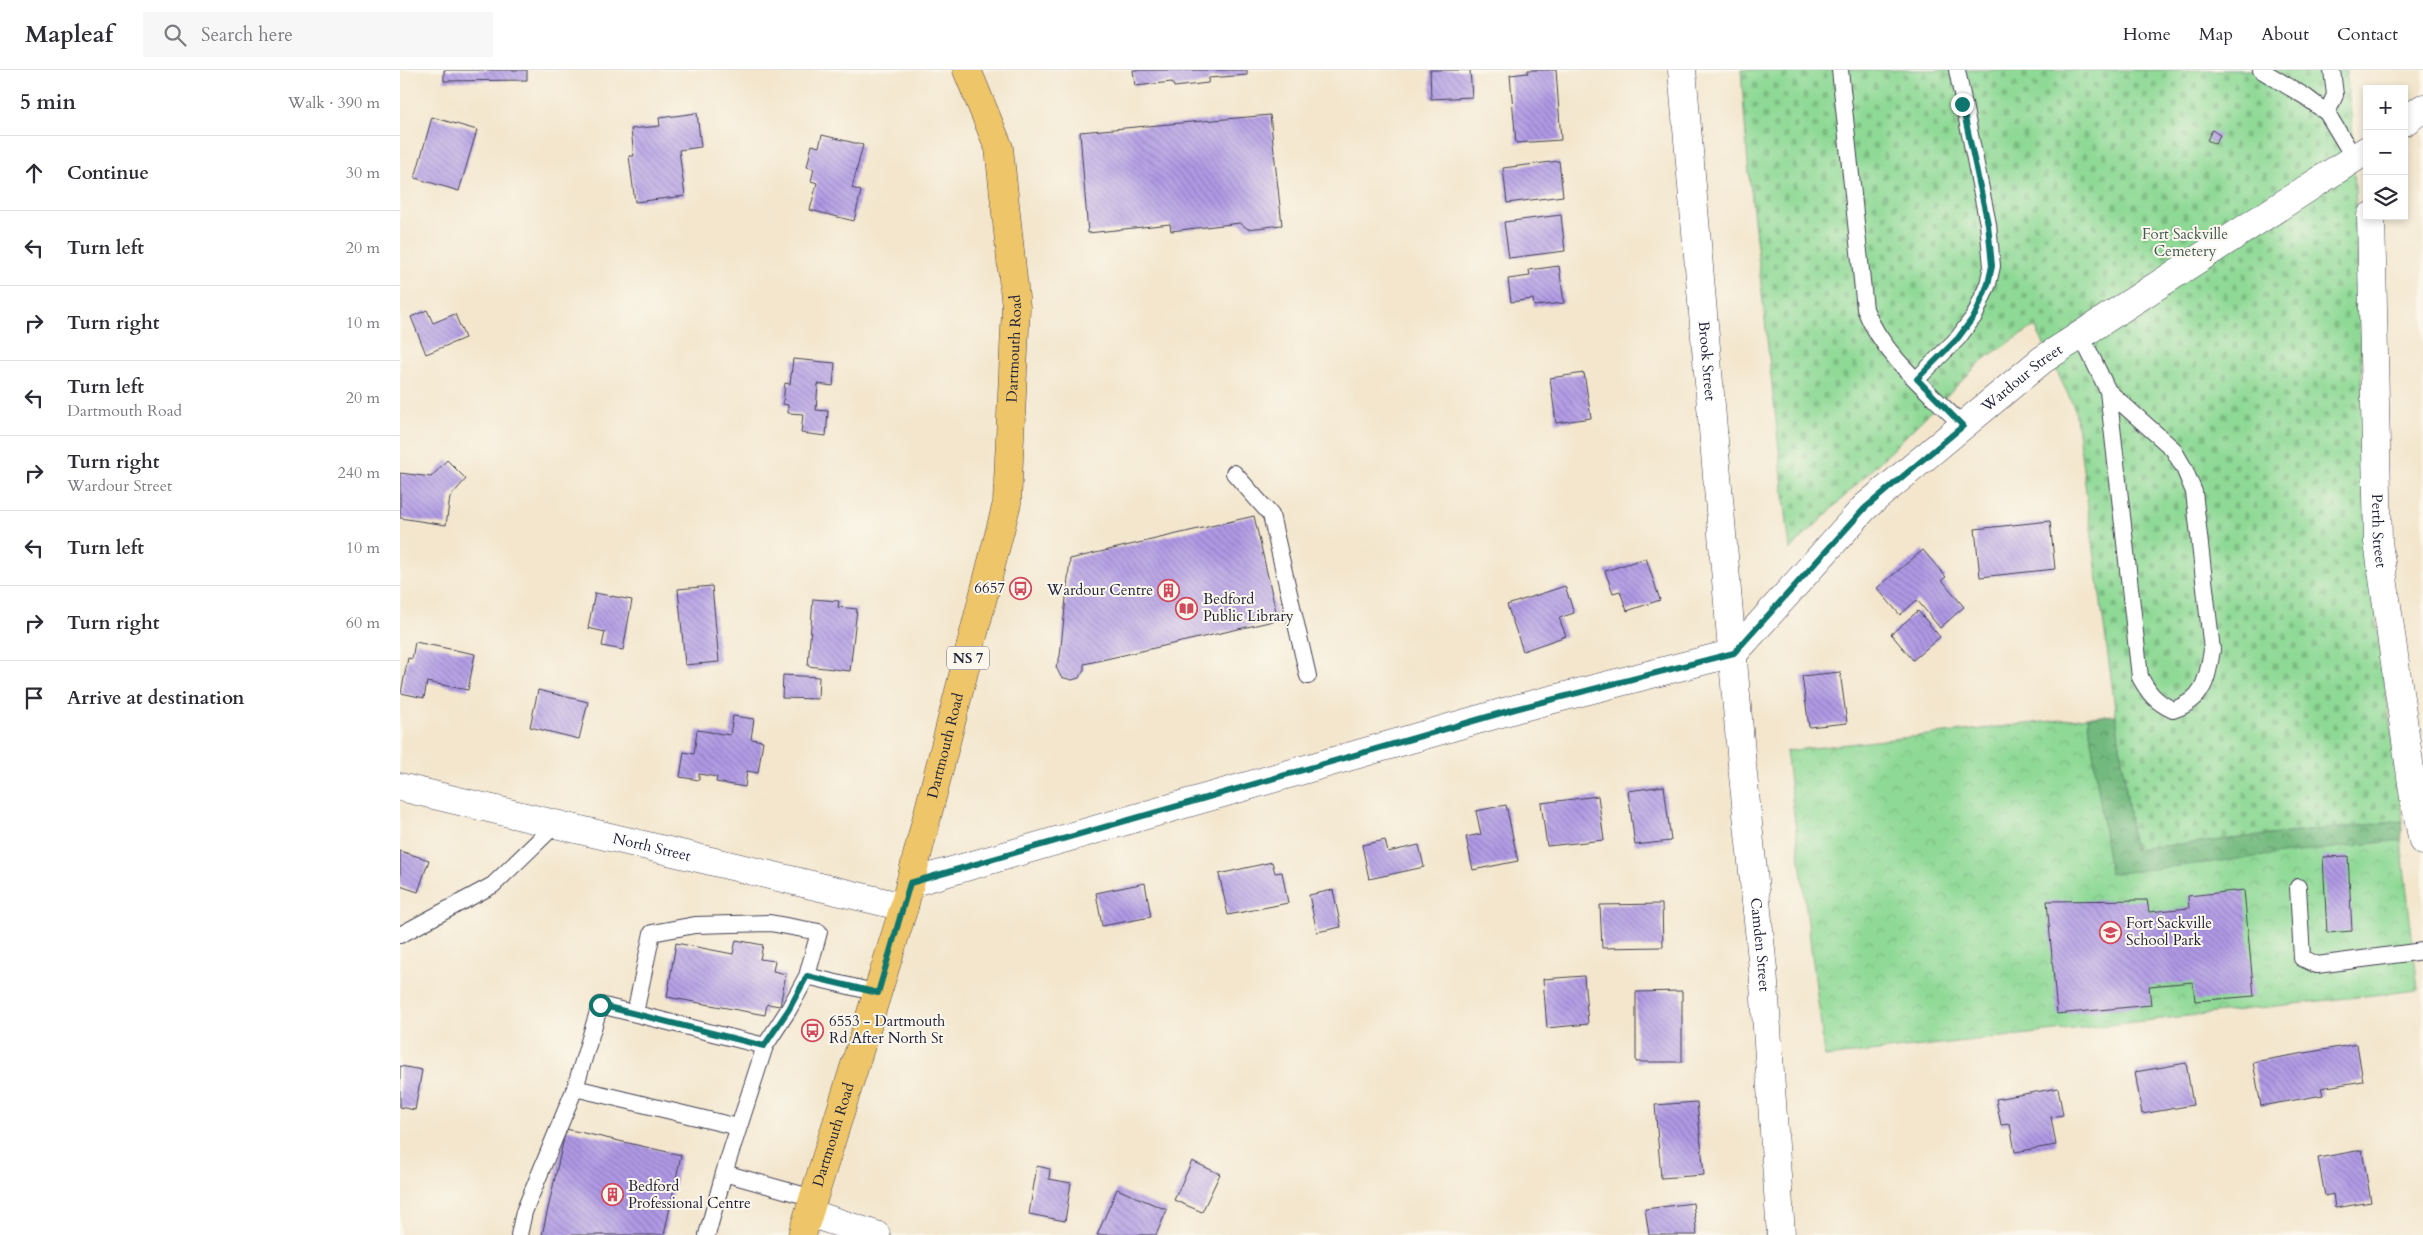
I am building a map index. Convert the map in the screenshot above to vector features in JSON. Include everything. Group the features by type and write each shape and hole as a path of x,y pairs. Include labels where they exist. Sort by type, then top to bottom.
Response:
{"main road":[{"name":"Dartmouth Road","path":"808,1215 907,895 1007,503 1016,306 999,148 967,70"}],"street":[{"name":"Brook Street","path":"1682,70 1734,653"},
{"path":"2408,119 2423,108"},
{"name":"Wardour Street","path":"1734,653 1865,508 2042,360 2360,154"},
{"name":"Perth Street","path":"2371,220 2378,542 2414,798 2423,841"},
{"path":"907,895 1515,709 1734,653"},
{"name":"Camden Street","path":"1734,653 1742,765 1764,969 1781,1235"},
{"name":"North Street","path":"400,787 556,824 907,895"},
{"path":"808,1215 876,1235"}],"lane":[{"path":"1840,70 1865,309 1873,330 1889,350 1963,426"},
{"path":"1917,379 1958,338 1975,315 1988,284 1992,266 1988,224 1957,70"},
{"path":"2261,70 2306,97 2327,113 2360,154"},
{"path":"2327,113 2335,95 2332,70"},
{"path":"2081,335 2108,392 2140,678 2148,694 2160,704 2173,710 2187,705 2201,692 2212,650 2194,492 2184,468 2173,449 2108,392"},
{"path":"1234,473 1271,515 1308,676"},
{"path":"400,936 493,885 556,824"},
{"path":"2298,887 2302,958 2309,963 2317,965 2423,951"},
{"path":"635,1013 652,933 695,925 770,924 819,932 807,976 789,1009 764,1046 724,1173 707,1235"},
{"path":"807,976 878,993"},
{"path":"519,1235 524,1212 576,1088 600,1005 764,1046"},
{"path":"576,1088 738,1127"},
{"path":"724,1173 808,1215"}],"green space":[{"name":"Fort Sackville Cemetery","path":"1741,70 2346,70 2353,133 2368,555 2403,821 2134,849 2075,409 2035,326 1985,358 1790,550 1748,164"},
{"path":"2116,715 2134,849 2403,821 2401,840 2110,875 2088,717"},
{"name":"Fort Sackville School Park","path":"2088,717 2110,874 2401,840 2418,990 1825,1057 1786,751"}],"building":[{"path":"444,70 527,70 527,80 444,81"},
{"path":"1133,70 1247,70 1247,75 1209,78 1208,83 1174,87 1172,82 1135,86"},
{"path":"1430,70 1470,70 1472,97 1431,99"},
{"path":"1528,70 1556,70 1561,140 1516,143 1510,75 1528,73"},
{"path":"697,113 701,147 679,150 685,196 635,202 629,156 634,156 631,129 660,126 659,118"},
{"path":"1270,115 1282,225 1248,229 1240,223 1171,231 1170,224 1088,233 1080,132"},
{"path":"432,117 477,130 459,191 415,178"},
{"path":"2212,130 2220,135 2215,144 2207,140"},
{"path":"822,135 863,145 852,188 861,191 854,221 810,210 817,183 811,181 814,169 807,167 812,145 819,147"},
{"path":"1559,161 1563,196 1507,203 1503,168"},
{"path":"1561,215 1565,251 1509,258 1504,222"},
{"path":"1559,266 1564,303 1534,306 1533,299 1511,302 1508,279 1530,276 1529,270"},
{"path":"427,310 433,323 455,314 465,338 426,354 411,317"},
{"path":"793,359 835,363 833,386 818,384 816,410 828,411 826,436 801,433 803,414 788,413 788,405 783,404 785,383 790,384"},
{"path":"1584,373 1591,418 1556,423 1550,378"},
{"path":"447,460 466,479 450,497 446,525 400,518 400,473 431,477"},
{"name":"Wardour Centre","path":"1254,516 1278,620 1084,664 1084,670 1079,678 1072,680 1061,677 1056,667 1060,656 1070,559"},
{"path":"2050,521 2055,569 1980,577 1975,529"},
{"path":"1923,550 1946,577 1942,580 1964,607 1940,628 1917,600 1900,615 1877,588"},
{"path":"1646,558 1660,600 1627,611 1620,591 1613,593 1605,571"},
{"path":"712,586 719,662 685,665 678,589"},
{"path":"1565,586 1574,613 1559,618 1566,636 1523,651 1507,605"},
{"path":"595,593 632,600 623,650 602,646 605,632 588,628"},
{"path":"813,599 839,601 838,607 857,609 850,671 808,666"},
{"path":"1918,611 1940,637 1913,660 1891,634"},
{"path":"415,642 475,654 468,690 427,682 424,698 401,693 408,658 412,659"},
{"path":"1840,672 1847,723 1809,727 1802,676"},
{"path":"783,675 819,677 818,699 782,698"},
{"path":"538,690 588,702 579,739 530,727"},
{"path":"733,716 754,719 751,739 763,741 758,773 747,771 745,787 716,782 717,777 699,774 699,780 680,777 684,752 694,754 697,730 730,735"},
{"path":"1664,786 1671,841 1635,845 1628,791"},
{"path":"1598,796 1604,840 1547,846 1541,803"},
{"path":"1506,805 1518,861 1473,870 1466,837 1481,834 1476,811"},
{"path":"1385,840 1388,852 1419,845 1424,867 1369,879 1362,845"},
{"path":"400,851 429,860 418,892 400,886"},
{"path":"2348,856 2352,931 2327,933 2323,857"},
{"path":"1272,862 1275,873 1282,872 1288,903 1228,915 1219,874"},
{"path":"1145,883 1151,917 1102,926 1096,893"},
{"path":"1333,890 1341,927 1317,932 1309,895"},
{"path":"2244,890 2254,996 2195,1001 2193,982 2149,986 2151,1005 2057,1014 2047,901 2147,900 2149,912 2189,908 2188,896"},
{"path":"1662,904 1663,947 1602,948 1600,905"},
{"path":"736,940 763,945 760,959 775,961 773,971 786,974 780,1006 767,1004 765,1015 667,997 676,943 733,954"},
{"path":"1584,976 1588,1024 1547,1028 1543,979"},
{"path":"1682,991 1682,1062 1636,1062 1636,992"},
{"path":"2357,1044 2363,1081 2321,1088 2323,1095 2261,1106 2253,1062"},
{"path":"2186,1063 2193,1105 2142,1114 2135,1072"},
{"path":"400,1066 422,1070 415,1110 400,1107"},
{"path":"2058,1088 2063,1115 2051,1117 2056,1145 2015,1152 2010,1124 2001,1125 1996,1099"},
{"path":"1697,1102 1704,1175 1661,1178 1655,1105"},
{"name":"Bedford Professional Centre","path":"566,1129 681,1155 664,1235 542,1235"},
{"path":"2362,1150 2371,1202 2335,1208 2333,1194 2325,1196 2318,1158"},
{"path":"1192,1161 1220,1174 1202,1212 1174,1200"},
{"path":"1037,1166 1050,1169 1049,1179 1071,1183 1065,1221 1029,1214"},
{"path":"1117,1189 1167,1210 1156,1235 1097,1235"},
{"path":"1693,1203 1697,1235 1649,1235 1645,1209"}],"place":[{"name":"6657","path":"1021,588"},
{"name":"Wardour Centre","path":"1169,590"},
{"name":"Bedford Public Library","path":"1187,608"},
{"name":"Fort Sackville School Park","path":"2110,932"},
{"name":"6553 - Dartmouth Rd After North St","path":"813,1030"},
{"name":"Bedford Professional Centre","path":"612,1195"}],"route":[{"path":"600,1005 764,1046 789,1009 807,976 878,993 910,883 1515,709 1734,653 1865,508 1963,426 1917,379 1958,338 1975,315 1988,284 1992,266 1988,224 1962,104"}]}
